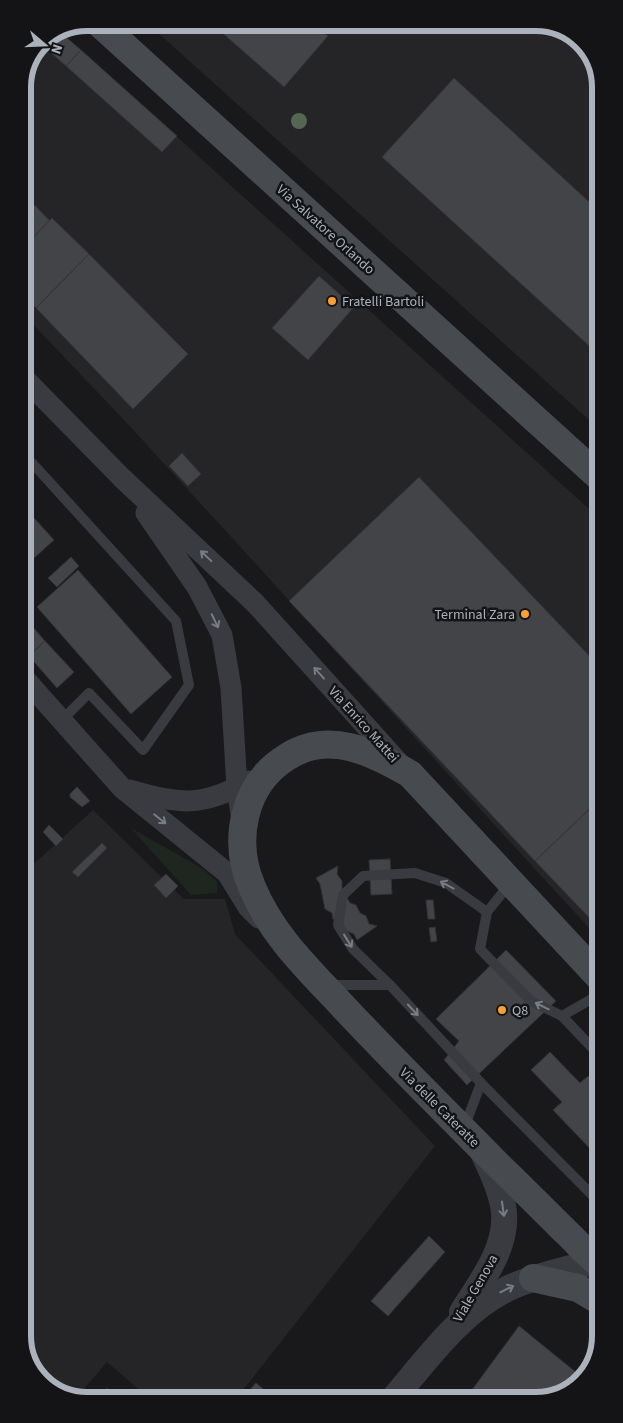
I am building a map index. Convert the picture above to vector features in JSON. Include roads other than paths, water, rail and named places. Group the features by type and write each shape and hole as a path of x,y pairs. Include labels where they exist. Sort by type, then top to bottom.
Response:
{"main road":[{"name":"Via Salvatore Orlando","path":"113,31 592,470"},
{"name":"Via delle Cateratte","path":"410,774 367,752 334,744 305,748 276,764 253,793 242,823 244,854 250,885 262,910 285,944 472,1139 592,1257"},
{"name":"Via Enrico Mattei","path":"410,774 592,968"},
{"path":"533,1278 578,1288 592,1296"}],"street":[{"name":"Via Enrico Mattei","path":"31,385 122,478 255,603 410,774"},
{"name":"Via Enrico Mattei","path":"122,478 197,587 222,635 231,688 237,788 242,823"},
{"name":"Via delle Cateratte","path":"31,686 122,788 227,873 248,907 285,944"},
{"name":"Via delle Cateratte","path":"122,788 183,802 204,800 237,788 276,764"},
{"name":"Viale Genova","path":"442,1342 493,1262 503,1228 504,1213 502,1199 472,1139"},
{"name":"Viale Genova","path":"399,1392 442,1342 486,1301 508,1288 533,1278 592,1264"}],"lane":[{"path":"31,462 176,621 189,686 143,750 89,693 62,721"},
{"path":"487,912 446,883 414,873 363,876 343,895 338,925 353,949 390,985 481,1083 592,1195"},
{"path":"512,882 487,912 480,949 531,1001 562,1016 592,1048"},
{"path":"323,985 390,985"},
{"path":"562,1016 592,999"},
{"path":"472,1139 481,1083"}],"place":[{"name":"Fratelli Bartoli","path":"332,301"},
{"name":"Terminal Zara","path":"525,614"},
{"name":"Q8","path":"502,1010"}]}
